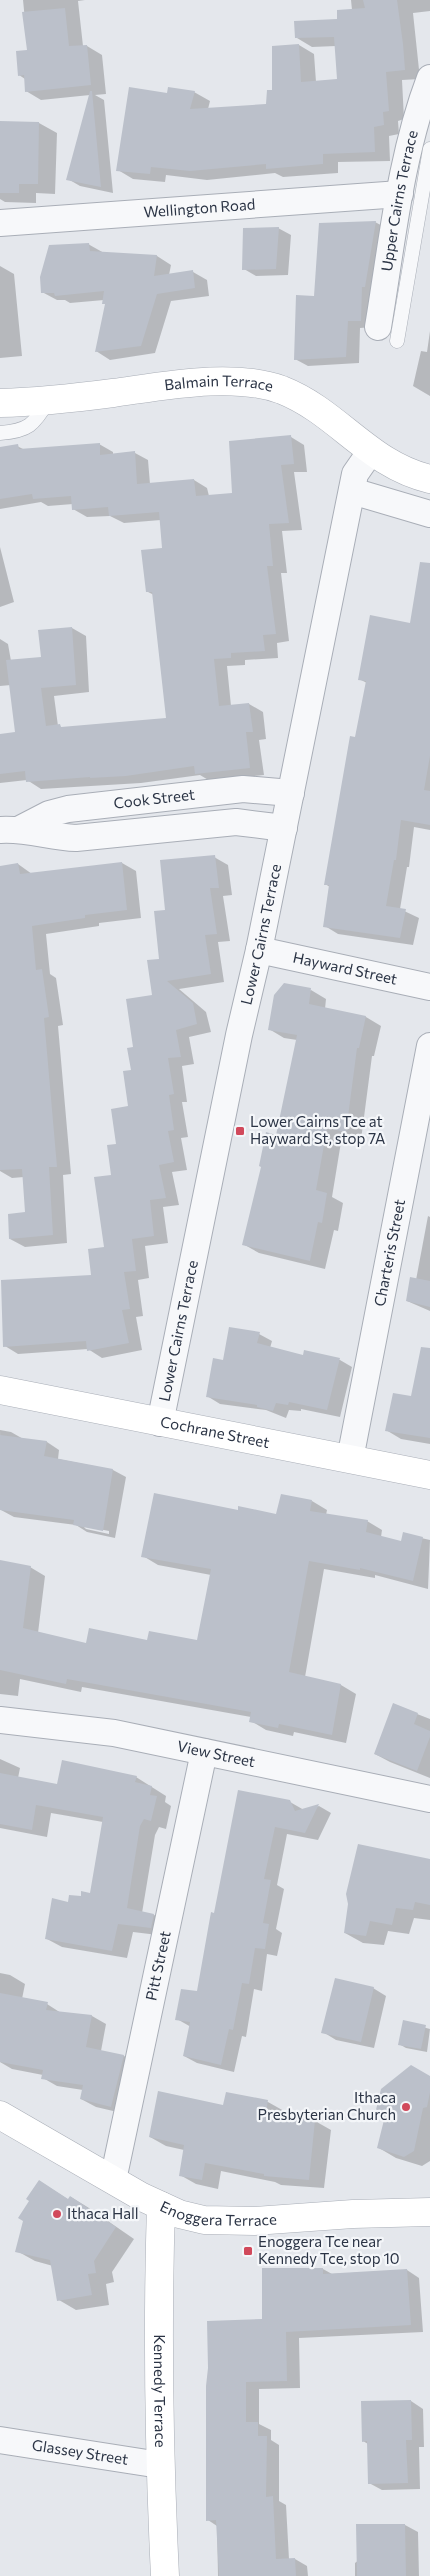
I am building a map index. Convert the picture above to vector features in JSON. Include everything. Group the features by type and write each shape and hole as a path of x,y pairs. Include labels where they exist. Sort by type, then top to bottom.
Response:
{"street":[{"name":"Upper Cairns Terrace","path":"387,334 400,194 416,116 430,78"},
{"name":"Wellington Road","path":"0,223 400,194"},
{"name":"Balmain Terrace","path":"0,403 48,401 186,384 254,383 282,391 300,399 318,410 394,467 430,479"},
{"name":"Lower Cairns Terrace","path":"160,1423 239,1035 259,950 355,474 371,451"},
{"path":"352,491 430,514"},
{"name":"Cook Street","path":"10,829 68,809 243,789 291,793"},
{"name":"Cook Street","path":"10,829 54,837 76,838 236,822 284,828"},
{"name":"Hayward Street","path":"259,950 430,988"},
{"name":"Charteris Street","path":"350,1459 430,1046"},
{"name":"Cochrane Street","path":"0,1390 430,1475"},
{"name":"View Street","path":"0,1720 114,1734 430,1799"},
{"name":"Pitt Street","path":"114,2180 204,1752"},
{"name":"Enoggera Terrace","path":"0,2115 161,2206 179,2214 223,2222 430,2212"},
{"name":"Kennedy Terrace","path":"161,2206 158,2311 160,2465 165,2576"},
{"name":"Glassey Street","path":"0,2440 160,2465"}],"lane":[{"name":"Upper Cairns Terrace","path":"387,334 430,149"},
{"path":"0,434 28,428 38,418 48,401"}],"building":[{"path":"363,0 397,0 403,44 405,70 386,72 389,111 383,112 384,125 374,127 375,152 323,154 323,164 266,169 266,164 190,171 151,167 150,174 116,171 129,87 167,93 168,87 195,91 190,109 266,104 267,90 272,90 272,46 299,44 301,82 337,79 334,37 295,38 294,21 337,19 337,10 365,8"},
{"path":"65,8 69,46 87,45 91,85 25,92 24,75 18,76 16,51 27,50 22,12"},
{"path":"90,91 92,91 101,187 66,180"},
{"path":"0,121 39,122 38,184 19,184 19,193 0,193"},
{"path":"376,221 365,287 362,287 361,321 348,321 346,357 294,360 296,295 314,296 319,223"},
{"path":"279,227 276,269 242,270 243,228"},
{"path":"89,243 90,251 157,255 154,276 193,270 195,288 157,294 141,346 95,352 105,304 102,304 104,291 55,296 54,293 41,293 40,277 49,245"},
{"path":"291,435 294,464 281,465 289,523 269,524 273,566 267,566 276,634 263,635 265,651 231,653 231,658 214,659 219,706 249,703 253,732 246,732 250,768 195,774 194,766 126,776 26,782 25,771 0,774 0,734 15,732 6,660 41,657 38,630 72,627 76,685 41,688 46,726 60,724 61,727 166,718 152,592 146,592 141,550 162,548 159,512 109,516 108,507 72,510 71,496 33,499 32,494 0,499 0,447 18,444 19,449 100,443 100,455 135,451 137,484 194,479 196,496 232,493 229,441"},
{"path":"420,562 430,563 430,756 424,790 430,791 430,825 401,820 396,860 394,860 386,906 406,909 400,938 323,927 329,885 324,885 350,736 355,737 366,681 358,680 370,615 410,623"},
{"path":"215,855 219,888 210,888 217,934 205,935 211,974 167,981 193,1003 197,1024 176,1030 181,1057 168,1058 174,1094 169,1095 174,1130 168,1131 174,1162 159,1165 166,1198 150,1200 154,1236 132,1239 136,1271 124,1272 130,1309 122,1310 129,1343 87,1351 86,1341 3,1347 1,1280 91,1275 88,1249 104,1247 94,1177 111,1175 107,1145 116,1144 111,1109 128,1106 123,1071 131,1070 127,1048 133,1047 126,999 152,995 147,960 159,959 154,911 165,910 160,860"},
{"path":"122,862 127,910 85,915 85,918 32,926 36,970 42,969 49,1017 44,1018 57,1167 49,1167 53,1235 9,1239 8,1214 25,1212 22,1169 0,1170 0,866 18,863 20,874"},
{"path":"284,983 311,988 309,1004 366,1016 359,1048 357,1048 346,1132 327,1128 316,1190 327,1193 322,1223 318,1222 310,1261 242,1245 261,1167 259,1166 266,1132 276,1135 297,1035 268,1030 274,995"},
{"path":"410,1277 430,1281 430,1307 406,1301"},
{"path":"229,1327 260,1332 257,1343 303,1355 304,1350 340,1358 327,1410 289,1402 288,1405 276,1403 273,1411 257,1407 257,1405 206,1397 213,1358 223,1360"},
{"path":"421,1347 430,1348 430,1438 385,1431 393,1393 411,1396"},
{"path":"0,1435 47,1441 44,1456 113,1469 103,1531 73,1525 74,1520 0,1510"},
{"path":"154,1493 238,1510 238,1506 276,1514 281,1494 312,1500 310,1511 368,1520 366,1532 401,1541 403,1532 423,1537 413,1581 360,1568 360,1570 309,1561 289,1672 341,1684 332,1735 279,1724 278,1728 249,1722 251,1712 67,1679 66,1684 0,1670 0,1560 31,1566 23,1628 86,1643 89,1628 147,1640 149,1631 197,1640 211,1569 141,1557"},
{"path":"393,1703 418,1713 414,1724 430,1731 430,1737 417,1771 374,1754"},
{"path":"62,1760 137,1776 135,1782 152,1786 150,1795 157,1796 151,1821 144,1819 140,1826 127,1908 154,1914 151,1928 118,1924 112,1951 45,1939 52,1898 68,1902 69,1895 81,1896 81,1891 90,1893 103,1817 36,1805 32,1830 0,1824 0,1773 57,1784"},
{"path":"238,1790 290,1800 295,1811 319,1804 305,1833 275,1827 264,1879 271,1880 263,1923 269,1924 265,1949 255,1948 249,1984 242,1983 233,2030 229,2029 221,2065 183,2056 190,2022 175,2020 181,1989 197,1991 211,1912 214,1913"},
{"path":"358,1844 430,1859 430,1905 415,1902 413,1910 396,1908 392,1925 370,1921 366,1936 344,1933 348,1904 346,1894"},
{"path":"335,1978 374,1987 361,2042 321,2033"},
{"path":"0,1993 48,2002 46,2010 92,2015 86,2047 124,2055 111,2107 80,2099 83,2085 41,2079 43,2070 0,2062"},
{"path":"403,2020 426,2025 421,2049 398,2045"},
{"path":"411,2065 430,2076 430,2092 427,2107 423,2108 414,2151 404,2157 377,2148 385,2116 375,2114 381,2089"},
{"path":"158,2091 223,2105 226,2092 268,2100 266,2113 315,2120 309,2180 264,2176 264,2174 205,2163 202,2180 179,2176 184,2145 149,2137"},
{"path":"39,2180 68,2199 70,2196 116,2227 94,2261 96,2273 88,2274 92,2295 57,2301 50,2260 15,2252 23,2221 18,2218 29,2201 26,2199"},
{"path":"262,2268 323,2268 323,2274 407,2269 411,2325 286,2332 287,2381 246,2382 246,2422 258,2422 258,2436 267,2436 266,2497 273,2496 276,2559 295,2558 296,2576 219,2576 216,2520 206,2521 207,2321 262,2319"},
{"path":"411,2400 412,2440 406,2440 408,2483 368,2484 367,2441 362,2442 361,2401"},
{"path":"356,2524 405,2524 406,2576 357,2576"}],"place":[{"name":"Lower Cairns Tce at Hayward St, stop 7A","path":"240,1131"},
{"name":"Ithaca Presbyterian Church","path":"406,2107"},
{"name":"Ithaca Hall","path":"57,2214"},
{"name":"Enoggera Tce near Kennedy Tce, stop 10","path":"248,2251"}]}
